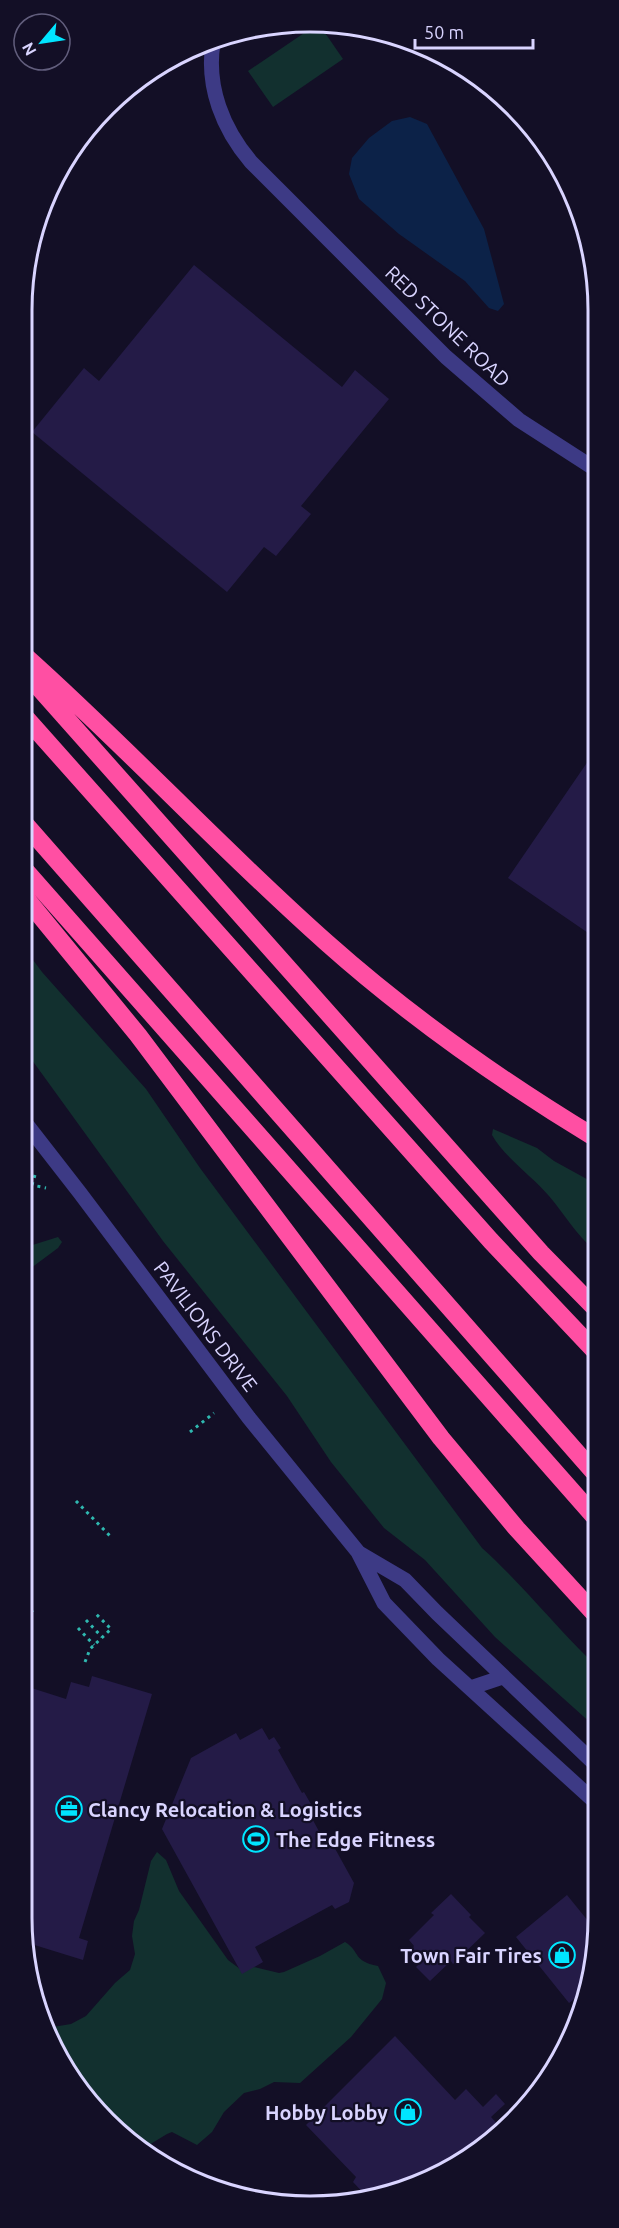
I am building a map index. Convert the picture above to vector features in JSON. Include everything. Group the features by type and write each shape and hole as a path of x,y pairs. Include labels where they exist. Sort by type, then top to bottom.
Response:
{"highway":[{"path":"32,662 77,702 279,900 365,977 510,1084 588,1133"},
{"path":"32,680 534,1244 588,1301"},
{"path":"32,725 519,1273 588,1344"},
{"path":"32,832 588,1465"},
{"path":"32,878 588,1509"},
{"path":"32,906 145,1044 441,1438 517,1529 588,1607"}],"street":[{"name":"RED STONE ROAD","path":"213,49 212,82 218,106 227,128 246,156 472,382 519,420 588,464"},
{"name":"PAVILIONS DRIVE","path":"32,1132 261,1434 358,1552 384,1603 470,1688 588,1795"},
{"name":"PAVILIONS DRIVE","path":"358,1552 405,1580 588,1757"},
{"path":"470,1688 503,1677"}],"path":[{"path":"35,1175 32,1185 46,1188"},
{"path":"190,1432 214,1413"},
{"path":"76,1501 111,1537"},
{"path":"85,1662 90,1649 111,1629 94,1612"},
{"path":"86,1620 102,1637"},
{"path":"78,1628 94,1645"}],"green space":[{"path":"306,32 324,32 343,59 273,107 248,71"},
{"path":"32,959 146,1089 200,1168 482,1548 588,1658 588,1721 495,1637 425,1560 384,1528 331,1462 287,1396 163,1241 32,1060"},
{"path":"493,1129 537,1148 554,1161 588,1180 588,1244 542,1188 504,1152 492,1135"},
{"path":"58,1237 62,1242 58,1248 32,1267 32,1245"},
{"path":"157,1852 166,1860 179,1891 228,1960 240,1969 254,1967 279,1973 284,1972 345,1942 364,1962 378,1966 386,1983 382,1999 351,2037 300,2083 274,2082 244,2093 224,2112 212,2132 197,2145 172,2132 149,2145 126,2128 100,2102 78,2073 54,2027 71,2024 86,2016 115,1983 130,1970 135,1954 132,1936 134,1921 139,1910 151,1861"}],"water":[{"path":"410,117 427,124 484,229 504,304 498,311 489,308 465,281 399,234 359,199 349,174 352,158 369,138 392,121"}],"building":[{"path":"194,265 342,387 355,370 389,399 301,506 311,514 276,556 264,547 227,592 32,432 84,368 99,381"},
{"path":"588,761 588,933 508,878"},
{"name":"Clancy Relocation & Logistics","path":"92,1676 152,1694 79,1938 88,1941 83,1960 33,1944 32,1688 66,1699 71,1682 89,1687"},
{"path":"262,1728 269,1740 274,1737 281,1748 278,1750 302,1793 304,1792 312,1806 307,1809 322,1837 327,1834 354,1883 349,1902 335,1909 332,1905 255,1947 263,1962 242,1974 162,1829 191,1758 236,1733 240,1740"},
{"path":"451,1894 485,1933 453,1964 451,1961 430,1981 416,1967 421,1962 410,1951 414,1946 409,1940 434,1915 431,1913"},
{"name":"Town Fair Tires","path":"567,1895 588,1921 585,1955 576,1998 569,2003 516,1937"},
{"name":"Hobby Lobby","path":"395,2036 455,2100 466,2089 483,2107 496,2094 505,2104 491,2117 497,2124 464,2150 432,2168 399,2182 362,2191 353,2182 356,2177 306,2125"}],"place":[{"name":"Clancy Relocation & Logistics","path":"69,1809"},
{"name":"The Edge Fitness","path":"256,1839"},
{"name":"Town Fair Tires","path":"562,1955"},
{"name":"Hobby Lobby","path":"408,2112"}]}
